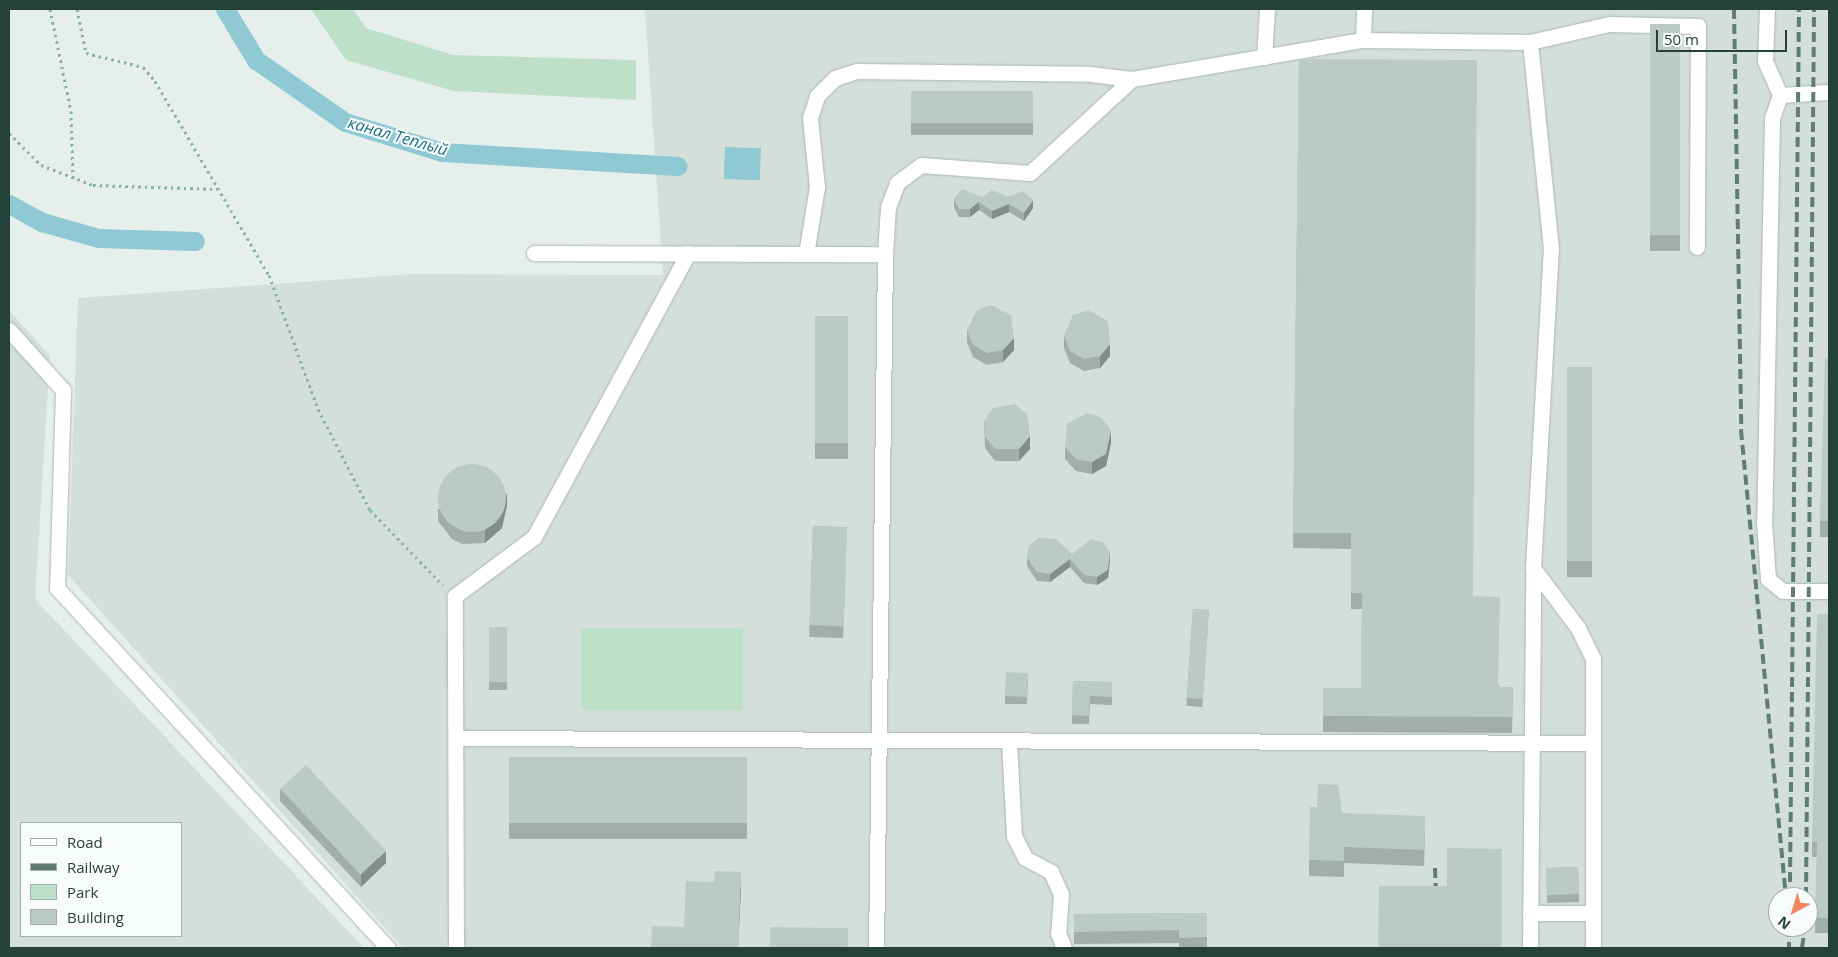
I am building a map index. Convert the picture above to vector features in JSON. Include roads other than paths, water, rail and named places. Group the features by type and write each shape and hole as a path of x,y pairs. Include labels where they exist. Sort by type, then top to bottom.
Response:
{"street":[{"path":"1264,57 1267,9"},
{"path":"1363,40 1364,9"},
{"path":"1767,9 1765,61 1780,95 1772,128 1764,522 1768,579 1783,592 1829,591"},
{"path":"806,254 817,187 810,118 817,96 835,78 857,71 1090,74 1132,79 1363,40 1530,42 1609,24 1698,26 1697,247"},
{"path":"1530,42 1551,249 1533,568 1530,948"},
{"path":"876,948 885,254 888,207 894,191 921,165 1030,173 1132,79"},
{"path":"1780,95 1829,92"},
{"path":"534,253 885,254"},
{"path":"456,948 455,596 534,537 688,253"},
{"path":"9,330 63,390 57,588 388,948"},
{"path":"1533,568 1578,628 1593,659 1593,948"},
{"path":"456,738 1593,743"},
{"path":"1008,741 1014,836 1025,858 1051,872 1061,894 1058,933 1064,948"},
{"path":"1530,913 1593,913"}],"water":[{"path":"725,147 761,148 760,180 724,179"}],"waterway":[{"name":"канал Теплый","path":"225,9 256,60 345,122 442,152 678,166"},
{"path":"9,204 42,222 98,238 195,241"}],"railway":[{"path":"1734,9 1741,430 1785,887"},
{"path":"1790,882 1799,9"},
{"path":"1806,887 1814,9"},
{"path":"1435,868 1436,900"},
{"path":"1789,937 1789,948"},
{"path":"1802,948 1804,937"}]}
